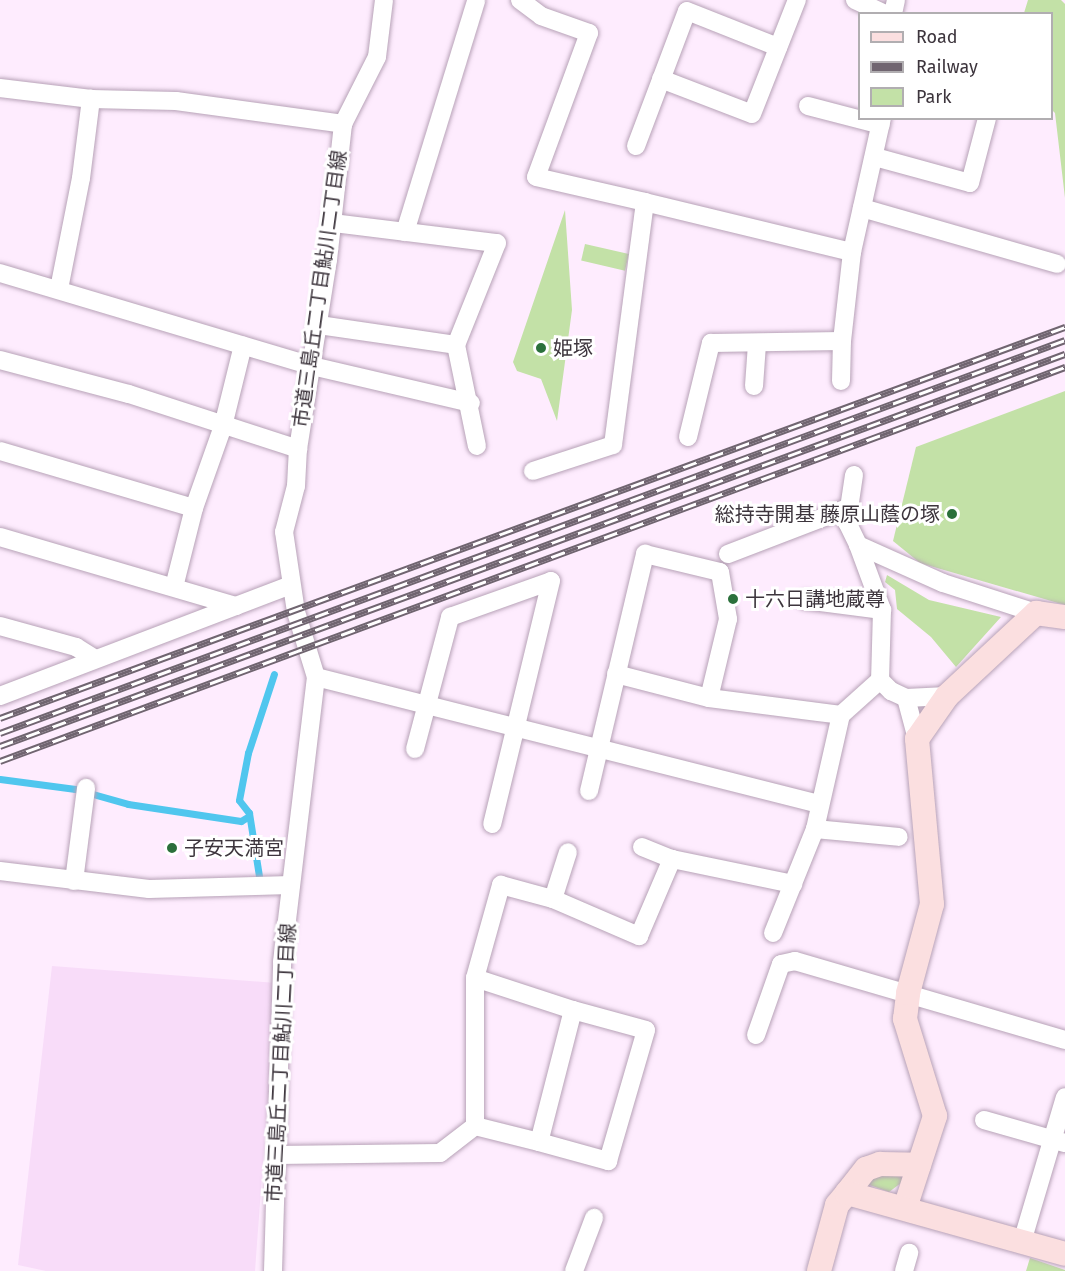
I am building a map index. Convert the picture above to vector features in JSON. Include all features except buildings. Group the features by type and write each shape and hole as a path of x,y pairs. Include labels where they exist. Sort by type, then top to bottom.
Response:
{"street":[{"name":"市道三島丘二丁目鮎川二丁目線","path":"273,1271 282,962 316,677 291,585 284,532 296,486 297,449 319,325 333,223 343,124 377,57 384,0"},
{"path":"520,0 541,16 589,33 536,177 852,252"},
{"path":"661,78 752,114 781,53 797,0"},
{"path":"855,0 881,12"},
{"path":"405,232 476,1"},
{"path":"636,146 687,11 781,53"},
{"path":"0,88 91,99 176,101 343,124"},
{"path":"59,289 81,178 91,99"},
{"path":"808,106 858,117"},
{"path":"875,157 970,183 986,120"},
{"path":"841,381 842,340 852,252 881,122"},
{"path":"533,471 613,446 645,202"},
{"path":"862,208 1057,264"},
{"path":"333,223 497,243 456,345 471,403 477,446"},
{"path":"0,273 312,366 471,403"},
{"path":"319,325 456,345"},
{"path":"688,437 711,343 756,344 842,340"},
{"path":"754,386 756,344"},
{"path":"174,587 194,508 224,426 243,345"},
{"path":"0,360 129,394 297,449"},
{"path":"0,451 194,508"},
{"path":"773,933 815,830 819,804 841,715 880,680 882,610 847,522 854,475"},
{"path":"728,554 848,507"},
{"path":"0,537 236,606"},
{"path":"858,545 944,583 1036,613 1065,617"},
{"path":"589,791 645,554 720,572 728,619 710,698"},
{"path":"415,749 450,617 551,581 492,824"},
{"path":"0,696 291,585"},
{"path":"805,600 882,610"},
{"path":"917,739 947,696 1036,613"},
{"path":"0,626 76,647 95,659"},
{"path":"616,674 710,698 841,715"},
{"path":"316,677 819,804"},
{"path":"880,680 891,691 906,698 947,696"},
{"path":"905,1208 935,1116 905,1019 908,993 932,904 917,739 906,698"},
{"path":"74,880 86,788"},
{"path":"815,830 899,837"},
{"path":"642,847 672,859 793,884"},
{"path":"553,899 568,852"},
{"path":"475,1126 475,978 501,885 553,899 639,936 672,859"},
{"path":"0,871 149,890 291,885"},
{"path":"756,1035 781,964 795,961 1065,1040"},
{"path":"475,978 573,1010 646,1030 608,1161 475,1126"},
{"path":"539,1142 573,1010"},
{"path":"1022,1242 1059,1141 1065,1097"},
{"path":"984,1120 1059,1141"},
{"path":"276,1155 440,1153 475,1126"},
{"path":"819,1271 837,1205 866,1169 880,1164 919,1165"},
{"path":"847,1193 1065,1254"},
{"path":"574,1271 594,1218"},
{"path":"904,1271 909,1253"}],"shaded area":[{"path":"52,966 276,983 255,1271 46,1271 18,1265"}],"green space":[{"path":"1028,0 1061,0 1065,4 1065,198 1053,111 1053,12 1024,12"},
{"path":"565,210 572,310 557,421 541,379 517,371 513,362"},
{"path":"585,244 629,254 625,271 581,261"},
{"path":"1065,391 1065,605 920,563 893,541 916,447"},
{"path":"887,575 929,600 1001,617 956,667 931,637 897,609 895,590 885,582"},
{"path":"905,1171 901,1183 889,1192 864,1183 865,1177"},
{"path":"1030,1258 1065,1270 1065,1271 1026,1271"}],"waterway":[{"path":"259,876 249,813 239,800 248,753 274,674"},
{"path":"0,779 75,789 128,804 241,821 249,816"}],"railway":[{"path":"0,718 1065,327"},
{"path":"0,733 1065,340"},
{"path":"0,746 1065,354"},
{"path":"0,761 1065,367"}],"place":[{"name":"姫塚","path":"541,348"},
{"name":"総持寺開基 藤原山蔭の塚","path":"952,514"},
{"name":"十六日講地蔵尊","path":"733,599"},
{"name":"子安天満宮","path":"172,848"}]}
